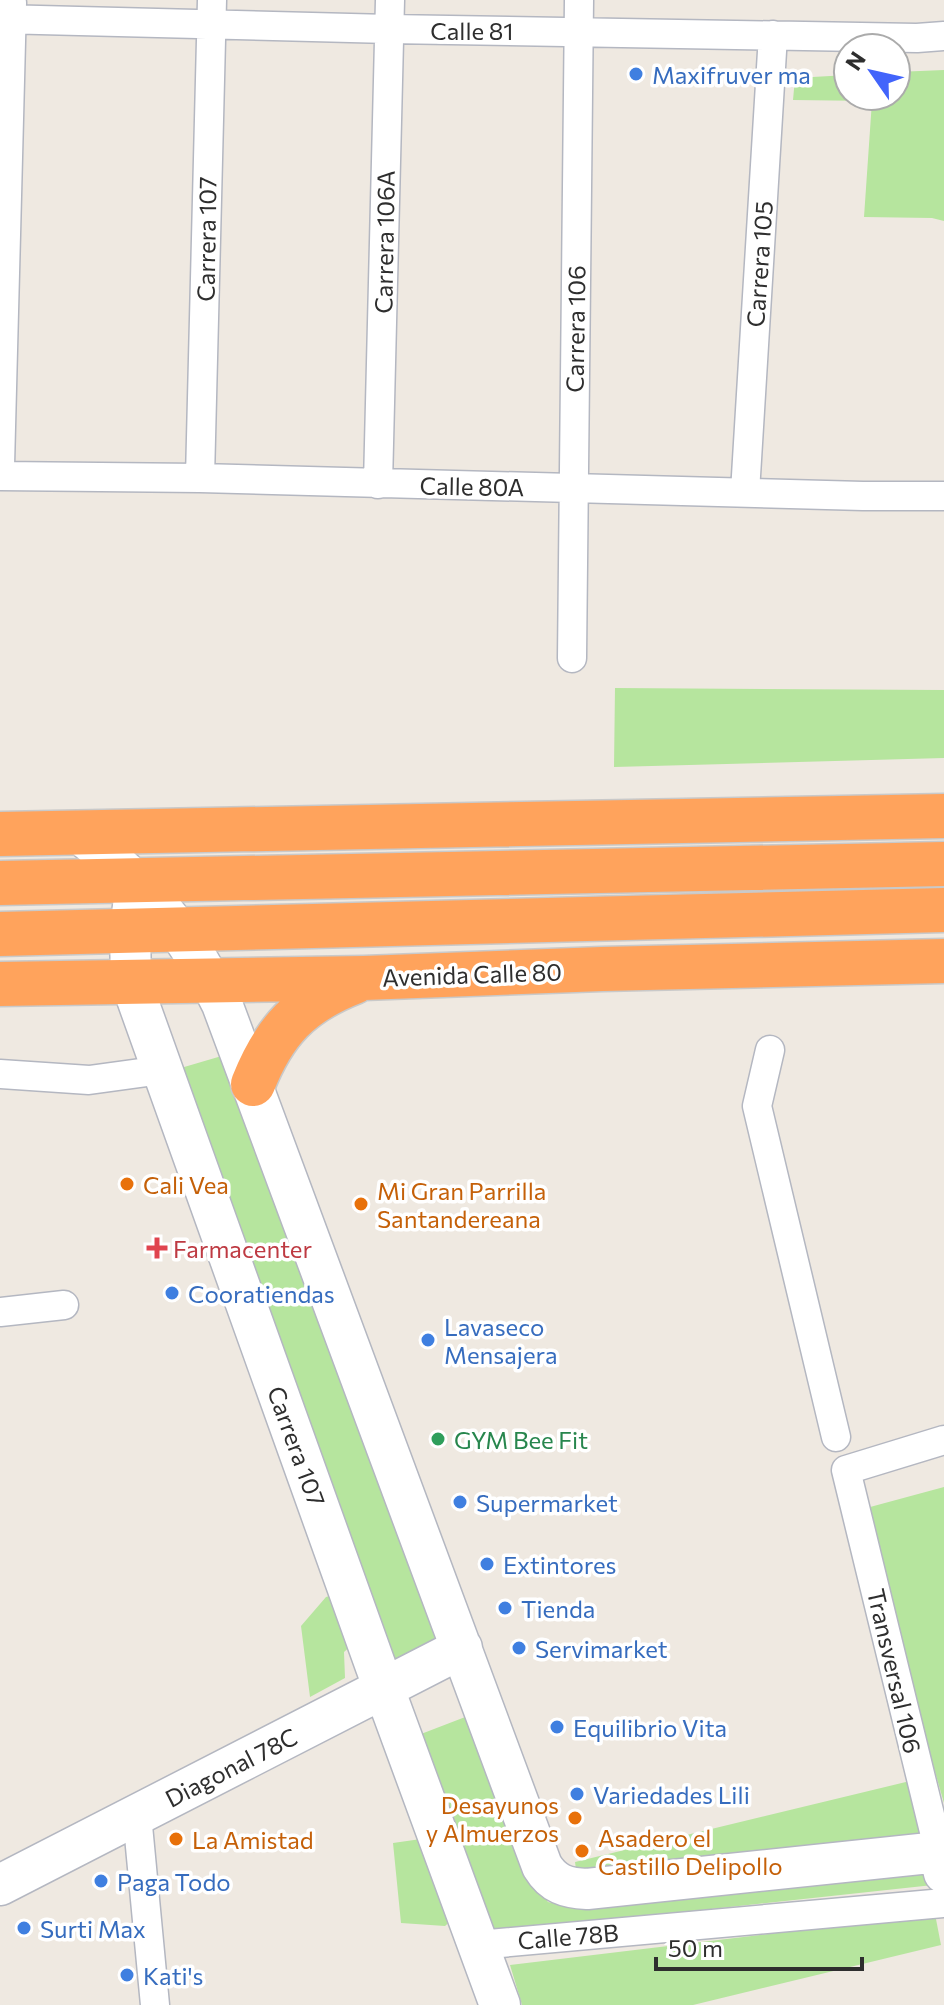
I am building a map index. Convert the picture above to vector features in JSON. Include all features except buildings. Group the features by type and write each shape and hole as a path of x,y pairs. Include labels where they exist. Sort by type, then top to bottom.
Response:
{"highway":[{"path":"0,834 944,816"},
{"path":"0,883 944,864"},
{"path":"0,934 944,910"},
{"path":"780,963 860,911"},
{"name":"Avenida Calle 80","path":"0,984 364,978 780,963 944,961"},
{"path":"253,1084 273,1042 288,1023 310,1003 364,978"}],"street":[{"name":"Carrera 106A","path":"378,484 390,0"},
{"name":"Carrera 106","path":"572,658 579,0"},
{"name":"Calle 81","path":"8,13 212,12 389,29 944,36"},
{"name":"Carrera 107","path":"200,478 212,12"},
{"path":"0,466 8,13"},
{"name":"Carrera 105","path":"745,492 773,35"},
{"name":"Calle 80A","path":"0,476 944,496"},
{"path":"78,832 136,880 179,930 211,981 253,1084 462,1648"},
{"name":"Carrera 107","path":"136,880 130,931 131,982 500,2005"},
{"path":"770,1050 757,1106 836,1437"},
{"path":"0,1074 89,1080 162,1070"},
{"path":"0,1312 64,1305"},
{"name":"Transversal 106","path":"942,1859 846,1470 944,1440"},
{"name":"Diagonal 78C","path":"0,1885 462,1648"},
{"name":"Calle 78B","path":"462,1648 542,1866 557,1884 587,1889 942,1859"},
{"path":"137,1815 155,2005"},
{"name":"Calle 78B","path":"478,1945 944,1903"}],"green space":[{"path":"944,70 944,221 864,217 871,112 912,112 912,71"},
{"path":"832,76 832,100 793,100 795,78"},
{"path":"615,688 944,690 944,758 614,767"},
{"path":"225,1055 442,1640 394,1664 174,1070"},
{"path":"944,1487 944,1803 859,1510"},
{"path":"336,1594 353,1644 344,1652 345,1678 310,1697 301,1626 326,1597"},
{"path":"473,1714 540,1890 548,1902 561,1905 926,1862 933,1885 490,1933 421,1734"},
{"path":"910,1781 921,1835 577,1876 575,1862"},
{"path":"421,1839 455,1917 445,1926 401,1923 393,1843"},
{"path":"935,1914 941,1945 693,2005 522,2005 510,1965"}],"place":[{"name":"Maxifruver ma","path":"636,74"},
{"name":"Cali Vea","path":"127,1184"},
{"name":"Mi Gran Parrilla Santandereana","path":"361,1204"},
{"name":"Farmacenter","path":"157,1248"},
{"name":"Cooratiendas","path":"172,1293"},
{"name":"Lavaseco Mensajera","path":"428,1340"},
{"name":"GYM Bee Fit","path":"438,1439"},
{"name":"Supermarket","path":"460,1502"},
{"name":"Extintores","path":"487,1564"},
{"name":"Tienda","path":"505,1608"},
{"name":"Servimarket","path":"519,1648"},
{"name":"Equilibrio Vita","path":"557,1727"},
{"name":"Variedades Lili","path":"577,1794"},
{"name":"Desayunos y Almuerzos","path":"575,1818"},
{"name":"La Amistad","path":"176,1839"},
{"name":"Asadero el Castillo Delipollo","path":"582,1851"},
{"name":"Paga Todo","path":"101,1881"},
{"name":"Surti Max","path":"24,1928"},
{"name":"Kati's","path":"127,1975"}]}
